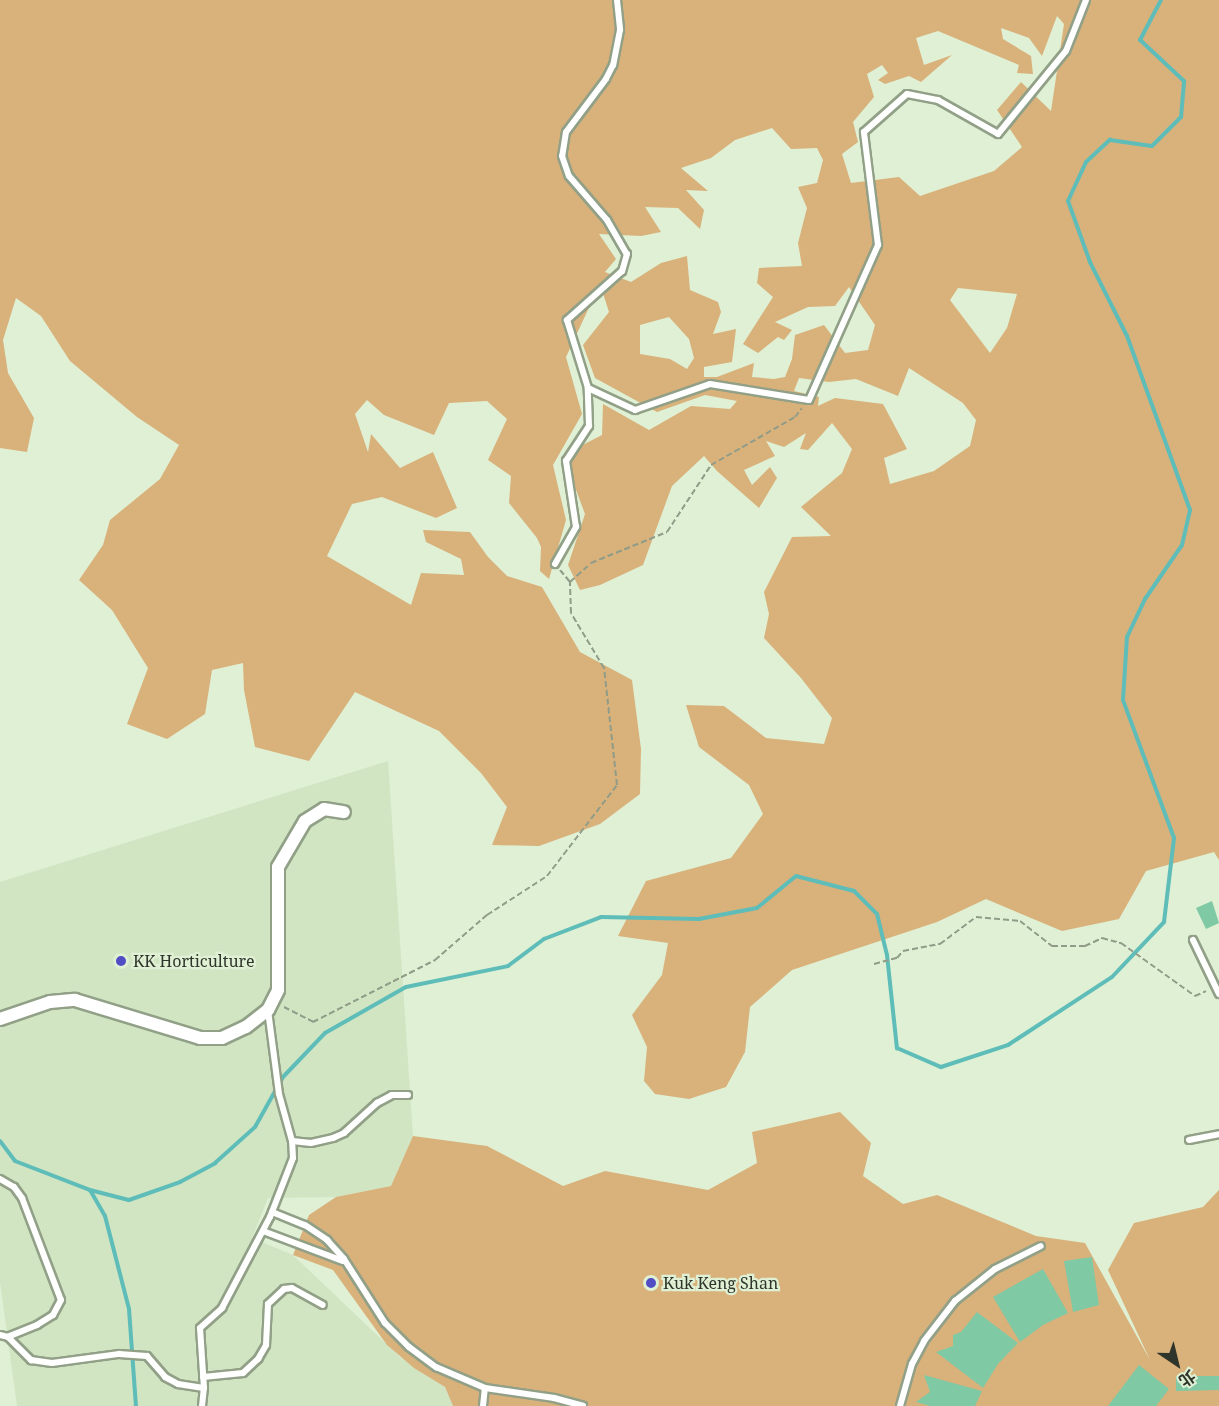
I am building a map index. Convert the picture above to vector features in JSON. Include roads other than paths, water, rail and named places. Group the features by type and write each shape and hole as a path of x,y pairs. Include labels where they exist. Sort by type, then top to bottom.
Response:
{"street":[{"path":"0,1019 50,1002 75,1000 200,1038 222,1038 246,1027 271,1005 278,990 276,879 278,867 305,821 324,809 344,812"}],"lane":[{"path":"555,564 576,526 566,461 589,426 588,388 567,320 622,271 627,254 607,220 569,176 562,162 562,149 563,140 572,122 606,79 613,65 620,30 617,0"},
{"path":"588,388 635,410 711,384 809,400 878,245 864,132 907,94 938,100 998,134 1066,51 1086,0"},
{"path":"1193,940 1219,994"},
{"path":"202,1406 204,1388 200,1328 222,1308 272,1212 293,1158 292,1141 279,1094 271,1005"},
{"path":"292,1141 311,1143 333,1138 344,1133 376,1102 393,1095 408,1095"},
{"path":"1189,1140 1219,1134"},
{"path":"0,1179 14,1187 22,1198 61,1300 53,1315 9,1337"},
{"path":"272,1212 316,1232 336,1249 385,1323 409,1347 450,1376 485,1388 554,1398 583,1406"},
{"path":"263,1231 307,1248 336,1256 351,1270"},
{"path":"900,1406 916,1356 938,1320 955,1301 995,1269 1041,1246"},
{"path":"203,1377 243,1372 258,1359 266,1345 267,1304 284,1289 292,1288 323,1305"},
{"path":"0,1335 9,1337 31,1360 41,1362 52,1363 119,1354 147,1356 165,1377 178,1384 204,1388"},
{"path":"483,1406 485,1388"}],"waterway":[{"path":"0,1141 15,1161 90,1190 129,1200 180,1182 215,1163 255,1127 283,1077 325,1033 406,987 508,966 544,939 601,917 699,919 757,908 796,876 854,891 877,914 887,955 897,1048 941,1067 1008,1045 1112,977 1164,922 1174,838 1123,700 1127,637 1145,599 1182,545 1190,510 1127,336 1090,262 1068,201 1086,162 1110,140 1152,146 1181,117 1184,81 1140,40 1161,0"},
{"path":"90,1190 105,1216 129,1309 136,1406"}],"place":[{"name":"KK Horticulture","path":"121,961"},
{"name":"Kuk Keng Shan","path":"651,1283"}]}
